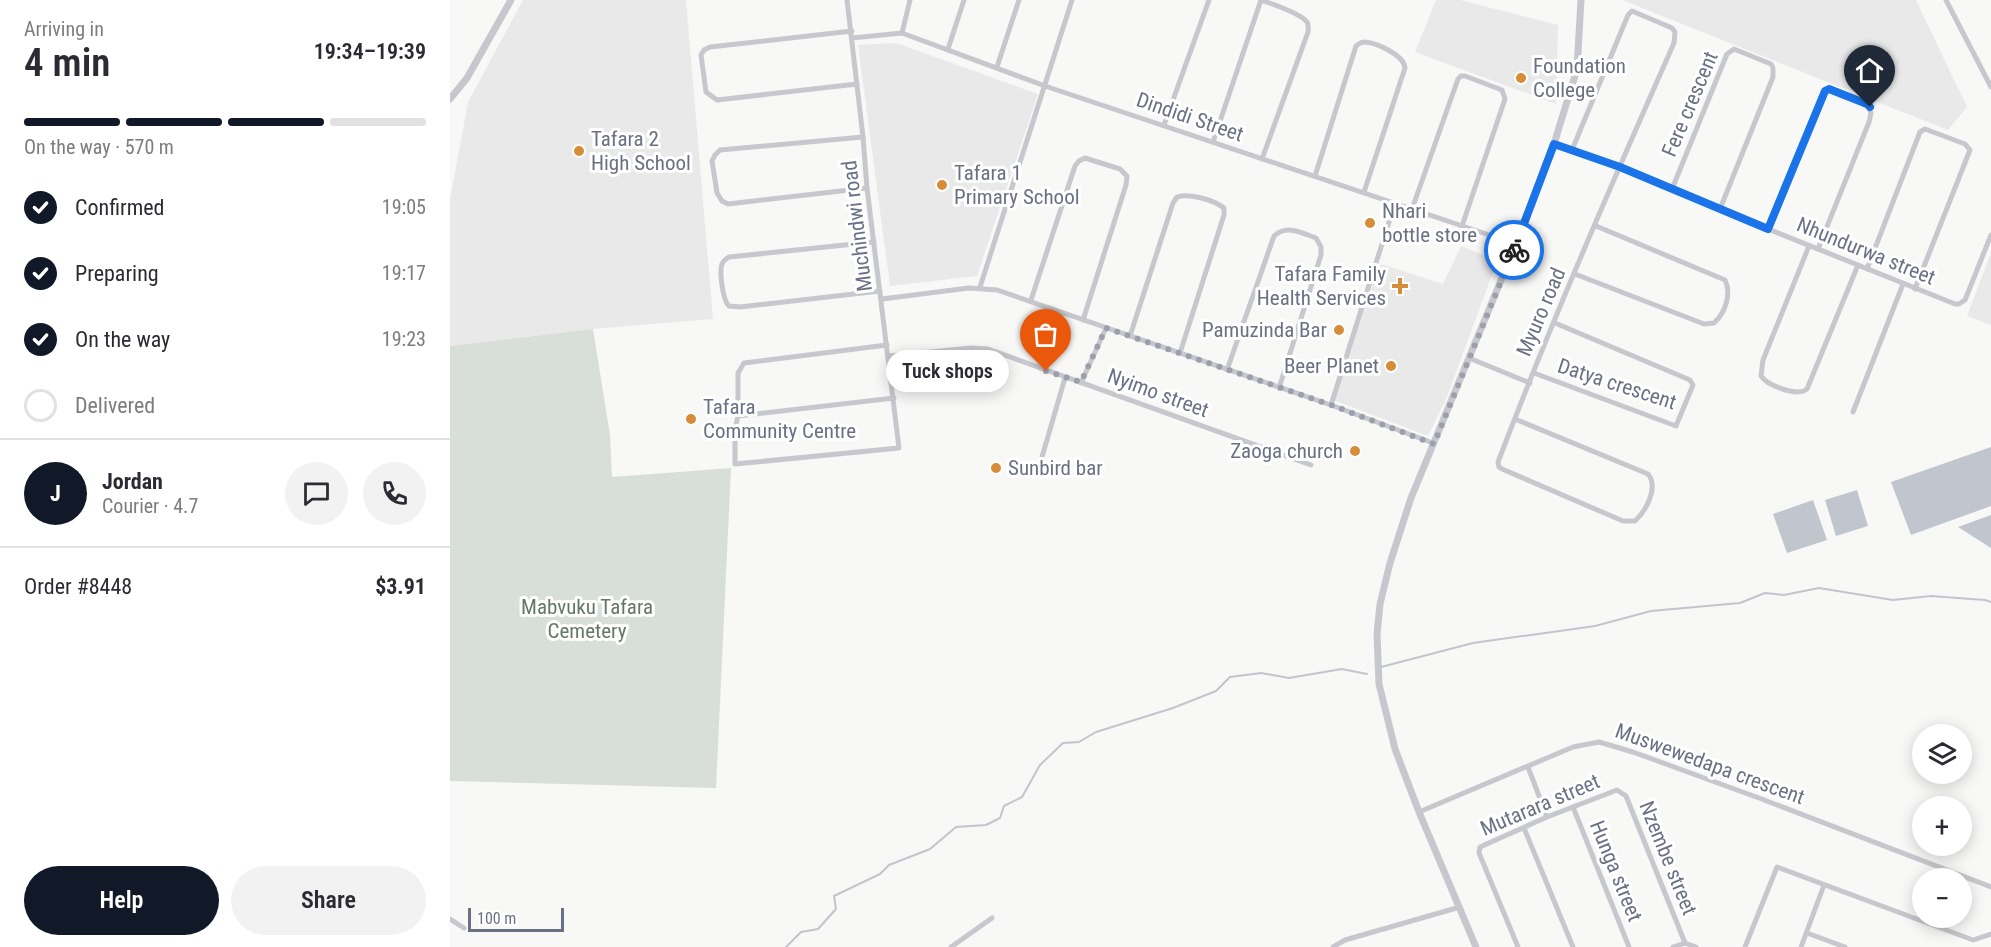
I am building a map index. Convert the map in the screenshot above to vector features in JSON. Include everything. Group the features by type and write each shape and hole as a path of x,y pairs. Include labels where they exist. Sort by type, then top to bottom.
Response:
{"street":[{"path":"450,99 467,78 512,0"},
{"name":"Muchindwi road","path":"738,417 735,429 735,464 899,448 867,188 847,0"},
{"path":"902,33 910,0"},
{"path":"948,50 964,0"},
{"path":"997,67 1019,0"},
{"path":"980,287 1072,0"},
{"path":"1164,125 1209,0"},
{"path":"1213,142 1261,0 1294,13 1308,26 1308,32 1262,159"},
{"path":"1476,947 1395,749 1384,709 1377,668 1380,604 1390,563 1411,498 1470,358 1554,144 1577,69 1581,0"},
{"path":"1946,0 1991,87"},
{"name":"Myuro road","path":"1515,419 1648,474 1652,484 1649,498 1641,515 1635,521 1623,521 1502,470 1498,462 1515,419 1575,274 1676,38 1672,28 1632,11 1626,17 1572,150"},
{"name":"Dindidi Street","path":"857,84 717,100 706,92 702,56 704,50 710,47 902,33 1045,86 1516,244"},
{"path":"1315,176 1356,46 1368,43 1399,56 1405,63 1405,68 1364,192"},
{"name":"Fere crescent","path":"1672,189 1726,54 1734,49 1771,64 1773,77 1720,209"},
{"path":"1412,209 1458,79 1465,76 1502,90 1504,99 1462,226"},
{"path":"1768,229 1825,91 1829,89 1867,104 1871,113 1869,122 1818,249"},
{"path":"1867,268 1920,132 1925,129 1965,144 1970,150 1915,289"},
{"path":"863,137 720,150 712,161 717,193 722,201 728,204 867,188"},
{"name":"Nhundurwa street","path":"1554,144 1620,167 1955,304 1965,300 1991,235"},
{"path":"1031,300 1075,166 1085,158 1120,169 1127,176 1126,185 1083,320"},
{"path":"1130,336 1173,203 1177,197 1183,195 1218,204 1224,208 1224,215 1180,353"},
{"path":"1331,405 1395,203"},
{"path":"1575,274 1704,324 1714,323 1723,312 1728,298 1725,280 1596,226"},
{"path":"1227,370 1274,236 1278,231 1293,230 1316,238 1321,248 1321,255 1279,388"},
{"path":"874,242 729,257 721,268 724,299 729,306 740,307 880,291"},
{"path":"1809,246 1763,360 1761,376 1765,381 1796,393 1807,390 1858,265"},
{"path":"1853,412 1903,284"},
{"path":"882,299 980,287 997,290 1331,405 1434,444"},
{"name":"Datya crescent","path":"1534,373 1676,426 1688,399 1693,385 1690,380 1555,323"},
{"path":"1081,382 1106,328"},
{"path":"887,345 744,363 738,373 738,417 894,398"},
{"name":"Nyimo street","path":"888,356 979,348 988,350 1311,465"},
{"path":"1470,358 1530,383"},
{"path":"1042,457 1065,378"},
{"name":"Muswewedapa crescent","path":"1419,812 1573,747 1599,742 1759,798 1991,887"},
{"path":"1528,767 1547,817"},
{"name":"Mutarara street","path":"1518,947 1479,853 1480,847 1547,817 1617,790"},
{"name":"Nzembe street","path":"1617,790 1626,796 1685,942"},
{"name":"Hunga street","path":"1573,807 1629,947"},
{"path":"1524,828 1573,947"},
{"path":"1745,947 1777,867 1973,940 1991,934"},
{"path":"1801,947 1824,885"},
{"path":"1333,947 1345,940 1460,907"},
{"path":"951,947 992,918"},
{"path":"450,919 464,928"},
{"path":"1807,933 1845,947"},
{"path":"1970,947 1973,940"},
{"path":"1673,947 1685,942 1696,947"}],"shaded area":[{"name":"Tafara 2 High School","path":"523,0 686,0 713,319 593,329 450,346 450,200 468,102"},
{"name":"Foundation College","path":"1436,0 1460,0 1558,25 1556,104 1415,52"},
{"path":"1622,0 1916,0 1967,107 1948,130"},
{"name":"Tafara 1 Primary School","path":"896,43 1038,94 977,276 890,286 858,45"},
{"path":"1461,246 1497,261 1447,397 1428,436 1333,400 1363,308 1381,264 1443,284"},
{"path":"1991,253 1991,325 1967,316"},
{"path":"1991,447 1991,506 1911,535 1891,482"},
{"path":"1857,490 1868,526 1836,536 1825,500"},
{"path":"1813,500 1827,540 1787,553 1773,514"},
{"path":"1991,515 1991,548 1958,527"}],"green space":[{"name":"Mabvuku Tafara Cemetery","path":"593,329 610,435 612,477 731,468 716,788 450,781 450,346"}],"waterway":[{"path":"1381,667 1473,643 1595,626 1651,611 1740,603 1765,593 1784,595 1819,588 1893,600 1931,596 1991,602"},
{"path":"786,947 801,932 818,929 836,909 834,896 880,874 889,865 930,849 956,827 986,825 1000,818 1004,806 1022,797 1040,765 1063,743 1079,742 1096,732 1173,708 1216,691 1230,677 1261,673 1289,678 1342,669 1367,674"}],"way so far":[{"path":"1046,371 1081,382 1106,328 1331,405 1434,444 1514,250"}],"place":[{"name":"Foundation College","path":"1521,78"},
{"name":"Tafara 2 High School","path":"579,151"},
{"name":"Tafara 1 Primary School","path":"942,185"},
{"name":"Nhari bottle store","path":"1370,223"},
{"name":"Tafara Family Health Services","path":"1400,286"},
{"name":"Pamuzinda Bar","path":"1339,330"},
{"name":"Beer Planet","path":"1391,366"},
{"name":"Tuck shops","path":"1046,371"},
{"name":"Tafara Community Centre","path":"691,419"},
{"name":"Zaoga church","path":"1355,451"},
{"name":"Sunbird bar","path":"996,468"}],"route":[{"path":"1514,250 1554,144 1620,167 1768,229 1825,91 1829,89 1870,107"}]}
